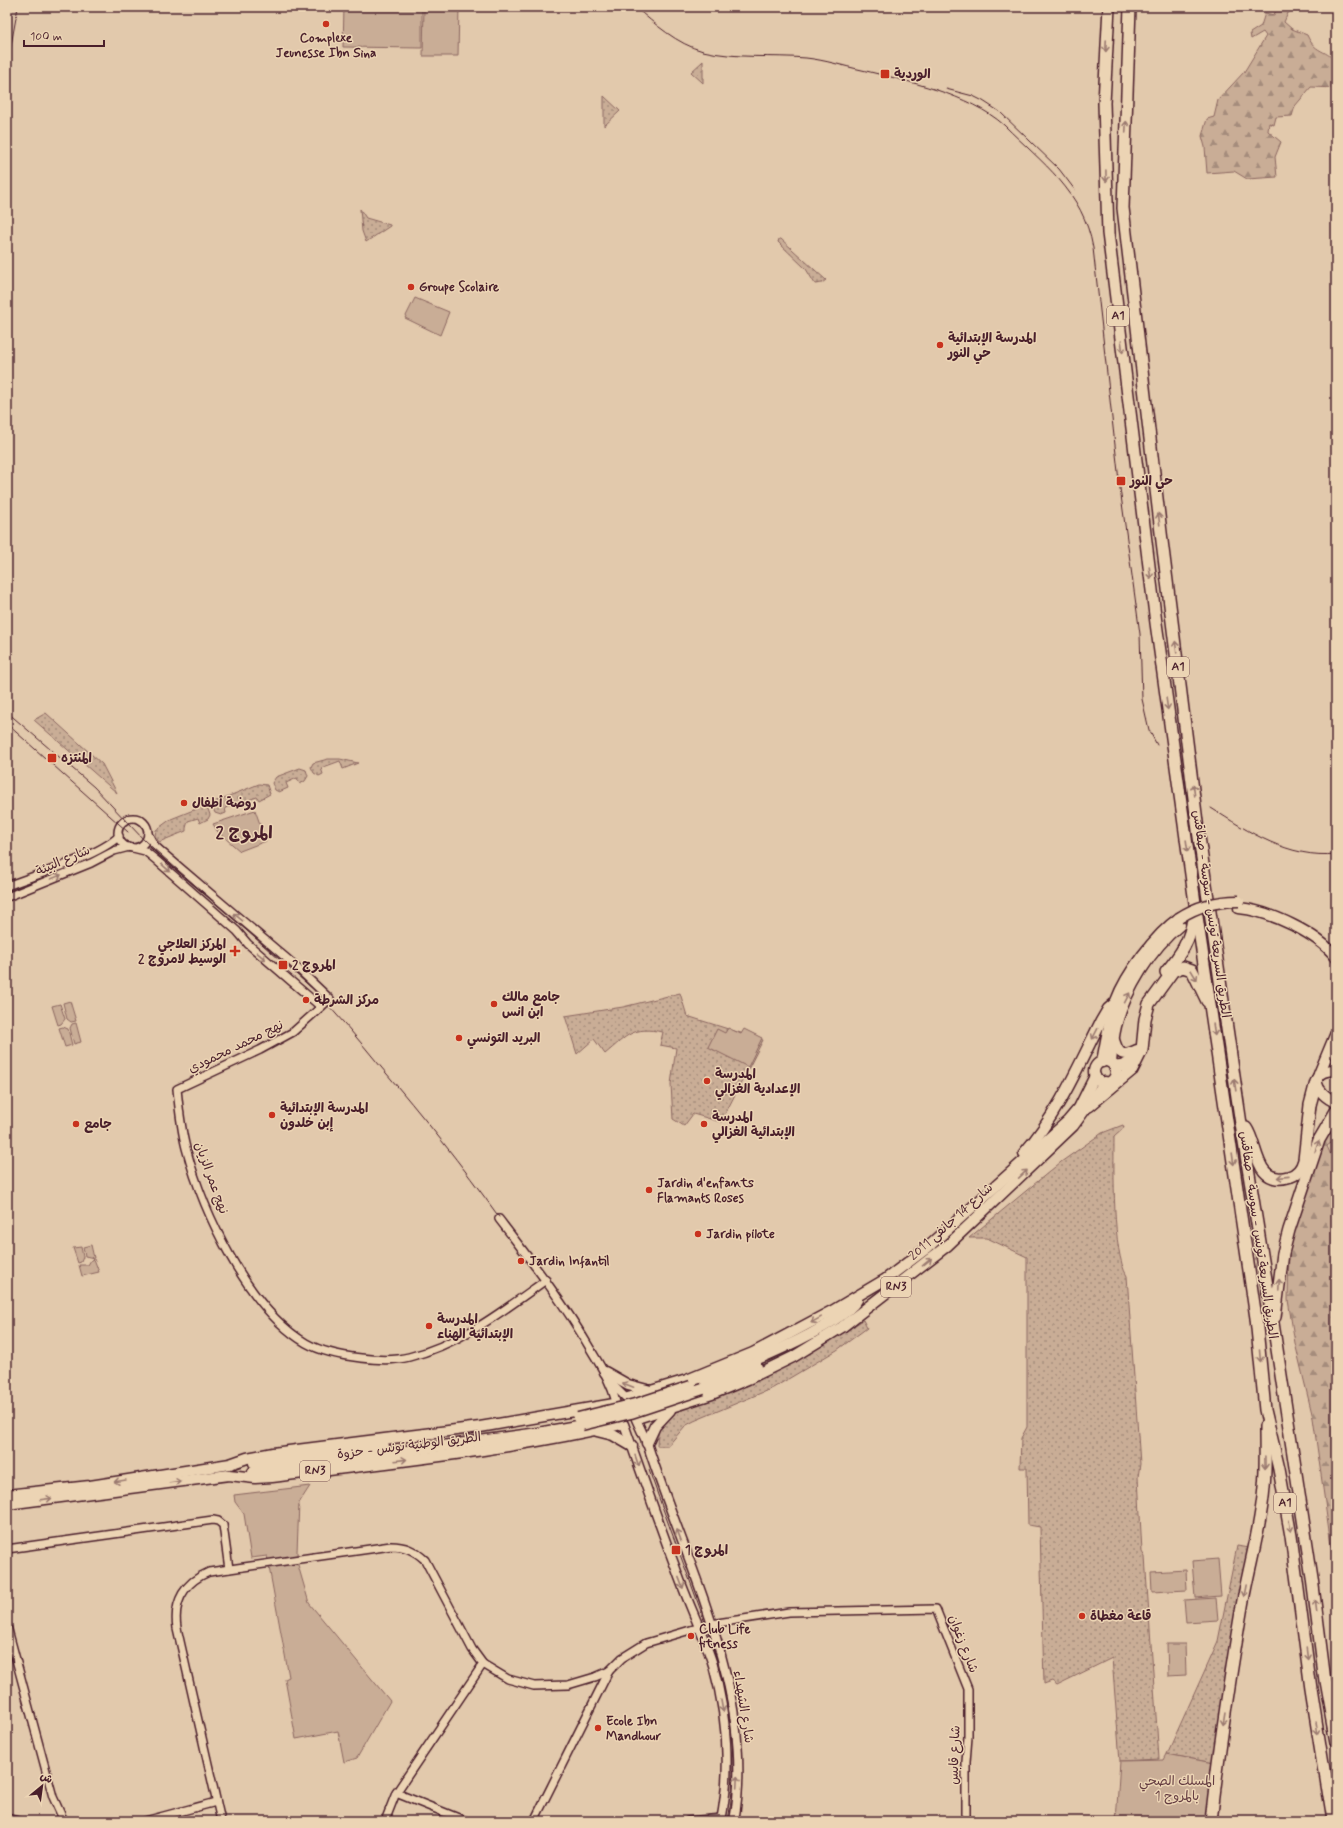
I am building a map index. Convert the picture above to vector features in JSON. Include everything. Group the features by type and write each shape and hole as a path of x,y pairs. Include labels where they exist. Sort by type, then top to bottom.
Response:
{"highway":[{"name":"الطريق السريعة تونس - سوسة - صفاقس","path":"1108,7 1104,103 1108,233 1157,631 1256,1318 1265,1410 1279,1469 1292,1536 1311,1689 1332,1821"},
{"name":"الطريق السريعة تونس - سوسة - صفاقس","path":"1130,7 1123,208 1162,541 1198,830 1241,1124 1274,1323 1312,1578 1325,1680 1336,1742"},
{"path":"1109,1064 1110,1022 1116,1002 1126,982 1145,953 1162,932 1204,906 1225,902 1268,914 1310,934 1326,946 1336,957"},
{"path":"1109,1064 1122,1067 1129,1063 1137,1050 1143,1008 1149,995 1187,943 1193,924 1195,903"},
{"path":"1239,905 1259,905 1275,911 1318,932 1336,947"},
{"path":"1109,1064 1113,1038 1122,1008 1142,968 1179,922"},
{"path":"1089,1106 1132,1070 1142,1050 1145,1019 1149,1004 1173,971 1182,967 1192,970 1204,997 1211,1007"},
{"path":"1005,1177 1049,1122 1101,1021 1108,1010 1116,1002"},
{"path":"1241,1124 1248,1133 1257,1160 1265,1172 1277,1178 1286,1178 1301,1168 1304,1160 1310,1105 1318,1078 1336,1033"},
{"path":"1113,1038 1118,1050 1122,1054 1127,1054 1137,1050"},
{"name":"شارع 14 جانفي 2011","path":"627,1398 653,1391 753,1353 858,1296 914,1259 1073,1116 1095,1076 1096,1066 1109,1064 1116,1074 1113,1079 1104,1082 1089,1106 1073,1126 948,1245 866,1310 830,1336 793,1357 728,1388 673,1408 636,1418"},
{"path":"1336,1070 1324,1071 1318,1078 1317,1087 1322,1093 1336,1102"},
{"path":"1095,1076 1104,1082"},
{"path":"1274,1323 1279,1296 1282,1253 1319,1140 1328,1122 1336,1111"},
{"path":"229,1475 538,1433 580,1422 655,1406 701,1386 816,1330 848,1310 858,1296"},
{"path":"701,1386 741,1375 782,1356 856,1313 866,1310"},
{"path":"606,1376 628,1385 653,1391"},
{"path":"627,1398 636,1404 638,1411 636,1418"},
{"name":"الطريق الوطنية تونس - حزوة","path":"7,1495 90,1486 230,1464 247,1458 272,1453 495,1424 615,1403 627,1398"},
{"path":"615,1403 612,1410 614,1417 623,1424"},
{"path":"647,1443 659,1421 673,1408"},
{"path":"1211,1821 1219,1747 1264,1486 1265,1410"},
{"name":"الطريق الوطنية تونس - حزوة","path":"7,1504 229,1475 255,1478 272,1477 493,1448 592,1431 630,1423 636,1418"},
{"path":"230,1464 251,1464 580,1422"},
{"path":"592,1431 613,1435 632,1446"},
{"path":"1325,1680 1336,1709"}],"main road":[{"name":"شارع الشهداء","path":"636,1418 647,1443 724,1664 734,1707 737,1736 738,1779 734,1821"},
{"name":"شارع الشهداء","path":"623,1424 669,1551 713,1665 722,1708 727,1780 722,1820"}],"street":[{"path":"131,847 142,845 148,834 144,823 138,820 130,819 121,825 119,836 122,843 131,847 145,851 156,860 237,931 248,944 321,1007"},
{"name":"نهج محمد محمودي","path":"148,834 154,845 286,958 330,999 297,1029 267,1047 177,1089"},
{"name":"شارع البيئة","path":"7,886 111,844 119,836"},
{"name":"شارع البيئة","path":"7,897 91,863 114,851 131,847"},
{"name":"نهج عمر الزيان","path":"177,1089 182,1133 190,1163 220,1236 249,1288 264,1307 285,1328 306,1343 326,1352 373,1360 394,1359 432,1350 466,1334 546,1280"},
{"path":"499,1219 546,1280 571,1317 606,1376 615,1403"},
{"path":"606,1376 627,1398"},
{"path":"7,1549 213,1520 223,1525 229,1569"},
{"path":"221,1821 184,1662 176,1619 176,1610 182,1593 193,1580 209,1572 391,1546 404,1546 419,1554 429,1566 472,1649 483,1664 498,1674 522,1684 546,1687 568,1685 609,1671"},
{"name":"شارع زغوان","path":"711,1624 789,1612 936,1608 968,1689"},
{"path":"534,1821 609,1671 622,1658 646,1642 711,1624"},
{"path":"7,1626 53,1797 64,1821"},
{"path":"385,1821 396,1793 483,1664"},
{"name":"شارع قابس","path":"966,1821 968,1689"},
{"path":"396,1793 466,1821"},
{"path":"145,1821 216,1802"},
{"path":"7,1818 18,1821"},
{"path":"688,1821 722,1820"}],"green space":[{"path":"344,7 422,7 422,48 343,47"},
{"path":"424,7 459,7 458,56 423,56"},
{"path":"1277,7 1297,7 1288,13 1284,22 1292,29 1307,35 1313,45 1336,61 1336,88 1311,87 1295,106 1292,116 1276,117 1274,125 1269,123 1268,131 1281,142 1275,157 1277,177 1247,179 1234,171 1207,173 1205,147 1202,136 1207,119 1214,117 1218,100 1244,72 1266,36 1263,32 1251,39 1250,33 1261,26 1265,13 1274,15"},
{"path":"703,61 703,83 691,72"},
{"path":"604,96 620,111 604,126"},
{"path":"360,209 366,218 390,226 366,242 362,231"},
{"path":"779,239 781,239 826,280 822,283 815,284 806,269 778,242"},
{"path":"415,298 449,312 440,335 405,318"},
{"path":"46,713 102,764 117,793 34,720"},
{"path":"328,759 340,759 358,763 343,769 340,761 321,768 323,774 319,776 314,773 311,767 313,763"},
{"path":"300,768 306,770 308,776 305,781 300,784 297,778 286,783 288,788 279,792 275,790 272,783 276,777"},
{"path":"259,784 267,785 270,794 259,800 257,797 225,808 226,813 221,815 215,813 212,806 214,802"},
{"path":"201,807 208,809 210,815 208,819 200,823 198,818 188,821 186,831 159,842 155,836 156,830 171,819"},
{"path":"255,810 266,841 240,851 218,832 213,824"},
{"path":"680,993 687,1016 763,1040 721,1122 693,1114 684,1126 673,1119 671,1084 676,1048 660,1045 663,1032 653,1030 637,1031 625,1037 605,1054 594,1039 577,1054 565,1016 623,1007"},
{"path":"70,1001 76,1021 71,1022 67,1019 63,1003"},
{"path":"60,1004 65,1019 58,1025 52,1006"},
{"path":"76,1023 81,1042 74,1044 70,1028 72,1024"},
{"path":"63,1027 68,1029 72,1045 65,1047 59,1028"},
{"path":"728,1028 741,1034 744,1029 762,1038 748,1067 708,1047 717,1029 725,1033"},
{"path":"1336,1115 1336,1139 1327,1146 1336,1167 1336,1580 1313,1418 1295,1343 1288,1300 1289,1246 1322,1144"},
{"path":"1123,1125 1124,1128 1114,1137 1116,1230 1122,1264 1127,1276 1140,1464 1138,1477 1142,1552 1145,1557 1159,1759 1120,1761 1112,1658 1057,1685 1052,1681 1044,1684 1040,1527 1028,1525 1027,1468 1020,1468 1021,1438 1027,1427 1027,1257 987,1238 969,1238 1061,1162 1102,1133"},
{"path":"91,1245 94,1258 85,1256 83,1247"},
{"path":"81,1247 83,1257 81,1262 78,1263 73,1248"},
{"path":"94,1259 99,1272 82,1276 79,1265 88,1265 91,1260"},
{"path":"863,1320 867,1328 837,1350 773,1388 685,1426 668,1446 657,1446 658,1435 662,1424 674,1412 695,1402 781,1368 823,1345"},
{"path":"310,1486 299,1503 297,1552 298,1565 309,1603 390,1701 357,1758 344,1762 338,1731 296,1739 285,1679 289,1677 267,1556 251,1558 244,1514 235,1502 234,1495"},
{"path":"1237,1546 1250,1548 1213,1763 1167,1754 1218,1641"},
{"path":"1218,1559 1221,1596 1195,1598 1192,1561"},
{"path":"1186,1570 1187,1590 1152,1592 1151,1572"},
{"path":"1216,1598 1218,1620 1186,1622 1184,1600"},
{"path":"1167,1644 1185,1644 1186,1675 1168,1676"},
{"name":"المسلك الصحي بالمروج 1","path":"1167,1754 1213,1763 1206,1821 1116,1821 1120,1761 1164,1760"}],"tram line":[{"path":"7,67 18,7"},
{"path":"635,7 658,27 684,44 703,51 728,55 793,57 820,60 917,84 956,97 990,114 1004,125 1047,166 1071,194 1088,228 1093,248 1119,481 1140,634 1142,699 1149,730 1157,745"},
{"path":"946,89 973,96 1000,112 1059,169 1075,190"},
{"path":"7,712 94,787 145,841 313,989 348,1027 412,1103 499,1217"},
{"path":"7,724 128,832"},
{"path":"1211,808 1240,826 1270,842 1286,848 1302,852 1336,854"},
{"path":"649,1470 711,1640 726,1699 731,1728 733,1758 732,1789 728,1821"}],"place":[{"name":"Complexe Jeunesse Ibn Sina","path":"326,24"},
{"name":"الوردية","path":"885,74"},
{"name":"Groupe Scolaire","path":"411,287"},
{"name":"المدرسة الإبتدائية حي النور","path":"940,345"},
{"name":"حي النور","path":"1121,481"},
{"name":"المنتزه","path":"52,758"},
{"name":"روضة أطفال","path":"184,803"},
{"name":"المركز العلاجي الوسيط لامروج 2","path":"235,951"},
{"name":"المروج 2","path":"283,965"},
{"name":"مركز الشرطة","path":"306,1000"},
{"name":"جامع مالك ابن انس","path":"494,1004"},
{"name":"البريد التونسي","path":"459,1038"},
{"name":"المدرسة الإعدادية الغزالي","path":"707,1081"},
{"name":"المدرسة الإبتدائية إبن خلدون","path":"272,1115"},
{"name":"جامع","path":"76,1124"},
{"name":"المدرسة الإبتدائية الغزالي","path":"704,1124"},
{"name":"Jardin d'enfants Flamants Roses","path":"649,1190"},
{"name":"Jardin pilote","path":"698,1234"},
{"name":"Jardin Infantil","path":"521,1261"},
{"name":"المدرسة الإبتدائية الهناء","path":"429,1326"},
{"name":"المروج 1","path":"676,1550"},
{"name":"قاعة مغطاة","path":"1082,1616"},
{"name":"Club Life fitness","path":"691,1636"},
{"name":"Ecole Ibn Mandhour","path":"598,1728"}],"district":[{"name":"المروج 2","path":"244,833"}]}
